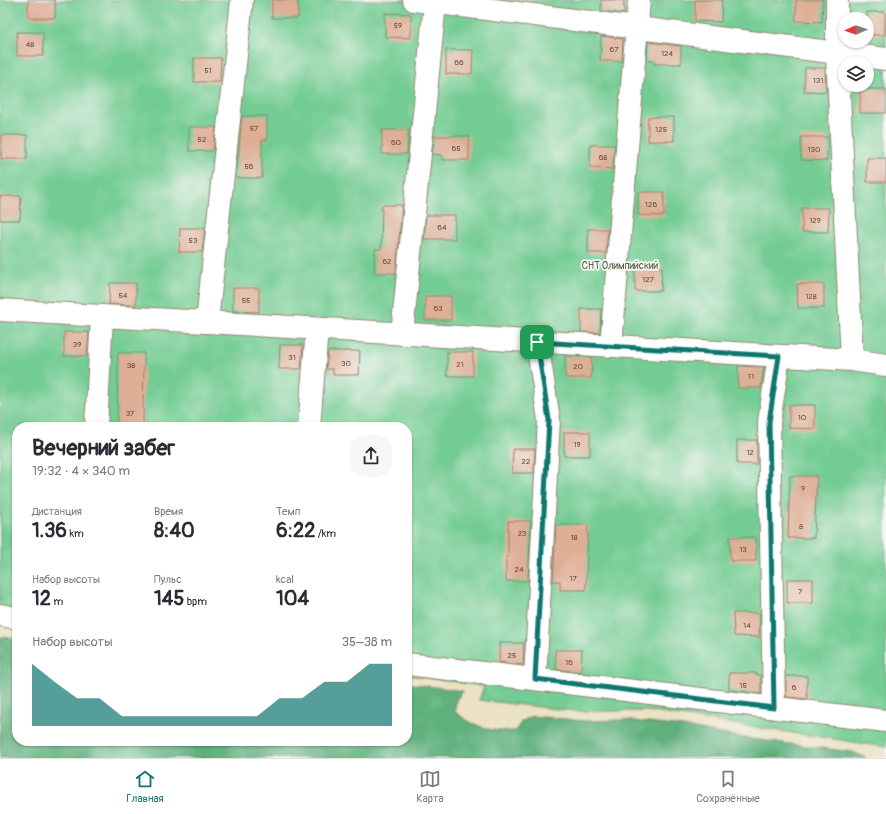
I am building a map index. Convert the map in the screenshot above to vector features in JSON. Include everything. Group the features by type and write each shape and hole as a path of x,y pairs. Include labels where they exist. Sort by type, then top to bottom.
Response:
{"lane":[{"path":"207,322 242,0"},
{"path":"611,346 640,0"},
{"path":"837,0 838,53 852,360"},
{"path":"402,334 424,1 886,60"},
{"path":"0,310 852,360 886,365"},
{"path":"96,422 102,316"},
{"path":"309,422 317,329"},
{"path":"535,679 549,420 537,342"},
{"path":"774,708 769,422 779,356"},
{"path":"0,616 12,617"},
{"path":"412,665 886,721"}],"green space":[{"name":"СНТ Олимпийский","path":"0,0 886,0 886,747 647,711 574,711 479,700 484,686 412,676 412,422 12,422 12,616 0,615"},
{"path":"0,637 12,638 12,746 412,746 412,684 463,691 456,700 455,712 476,725 498,731 515,731 522,721 532,716 585,721 624,720 683,727 751,739 853,752 866,758 0,758"}],"building":[{"path":"28,0 55,0 55,18 28,18"},
{"path":"272,0 298,0 298,18 272,18"},
{"path":"601,0 624,0 624,14 601,11"},
{"path":"695,0 722,0 721,22 695,21"},
{"path":"796,0 823,0 822,22 796,21"},
{"path":"874,12 885,12 885,35 874,35"},
{"path":"385,13 411,14 411,38 385,37"},
{"path":"17,32 43,32 43,56 17,56"},
{"path":"601,36 623,39 622,61 600,61"},
{"path":"648,42 681,46 681,64 654,64 654,61 647,61"},
{"path":"446,50 473,50 472,74 446,74"},
{"path":"194,58 221,58 220,82 194,82"},
{"path":"805,68 825,68 826,92 804,91"},
{"path":"874,89 886,89 886,113 860,113 860,92 874,92"},
{"path":"242,116 267,116 267,140 262,140 262,178 236,178"},
{"path":"648,117 674,117 674,141 648,141"},
{"path":"189,127 216,127 213,151 189,151"},
{"path":"382,130 409,130 407,154 382,154"},
{"path":"1,135 27,135 27,159 1,159"},
{"path":"434,136 469,136 469,160 442,160 442,155 432,154"},
{"path":"801,137 828,137 827,161 801,160"},
{"path":"590,145 615,145 613,169 590,168"},
{"path":"867,158 886,158 886,182 867,182"},
{"path":"638,192 664,192 664,216 638,215"},
{"path":"0,196 21,196 20,220 0,220"},
{"path":"382,205 402,205 396,273 374,273 375,249 381,249"},
{"path":"802,208 829,208 828,232 802,232"},
{"path":"426,215 455,215 455,239 424,239"},
{"path":"180,228 205,228 202,252 179,252"},
{"path":"588,229 608,229 606,253 588,253"},
{"path":"635,267 662,267 661,291 635,291"},
{"path":"110,283 136,283 136,305 109,304"},
{"path":"797,284 824,284 824,308 798,308"},
{"path":"233,288 259,288 259,312 233,311"},
{"path":"425,296 451,296 451,320 425,320"},
{"path":"581,309 601,309 600,333 581,332"},
{"path":"64,332 89,332 87,356 64,356"},
{"path":"280,345 303,345 301,369 279,369"},
{"path":"328,351 360,351 359,375 333,375 333,369 326,369"},
{"path":"447,352 473,352 473,376 447,376"},
{"path":"118,353 144,353 143,422 117,422"},
{"path":"565,356 592,357 591,378 565,378"},
{"path":"738,366 764,367 761,388 738,388"},
{"path":"789,405 815,405 815,429 789,428"},
{"path":"564,432 590,432 590,456 564,456"},
{"path":"737,440 757,440 757,464 737,464"},
{"path":"513,449 535,449 534,473 512,473"},
{"path":"790,476 817,476 814,538 788,538"},
{"path":"508,521 531,521 528,581 506,581"},
{"path":"556,525 588,525 586,590 560,590 560,581 553,581"},
{"path":"730,537 756,537 756,561 730,561"},
{"path":"787,579 813,579 813,603 787,603"},
{"path":"733,613 760,613 759,637 734,636"},
{"path":"499,643 524,643 523,665 499,662"},
{"path":"555,650 582,650 581,672 556,669"},
{"path":"729,673 756,673 756,675 761,675 761,694 729,690"},
{"path":"786,676 807,676 807,699 786,697"}],"route":[{"path":"537,342 779,356 769,422 774,708 535,679 549,420 537,342"}]}
